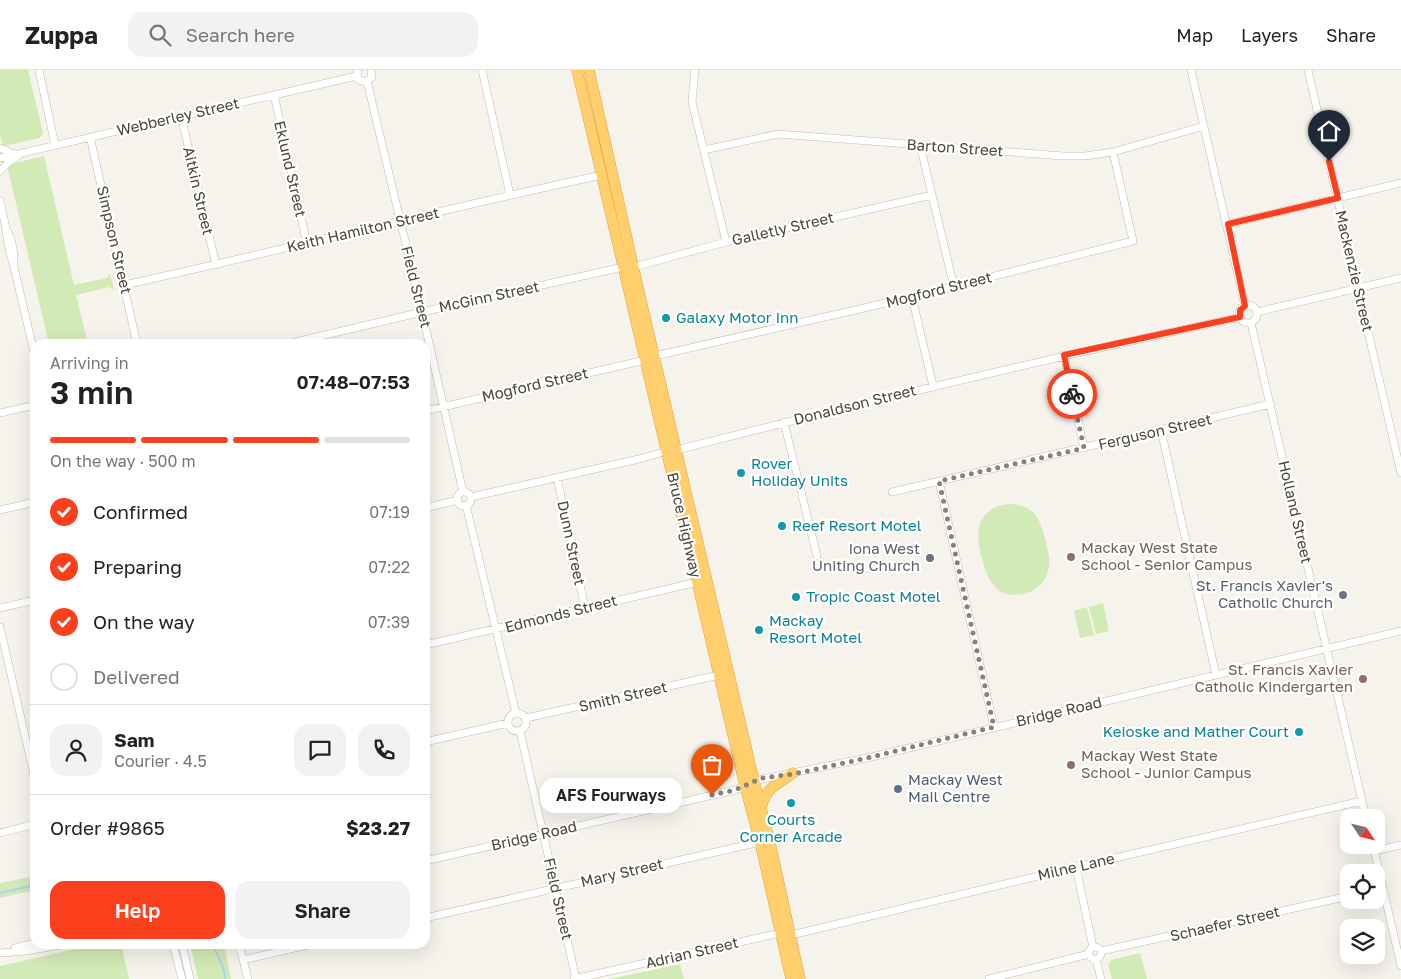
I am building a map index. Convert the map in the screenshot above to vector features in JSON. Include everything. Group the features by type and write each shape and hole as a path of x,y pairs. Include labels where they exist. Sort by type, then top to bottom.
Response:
{"highway":[{"name":"Bruce Highway","path":"578,70 602,175 655,356 698,582 719,675 750,784 761,809 800,979"},
{"name":"Bruce Highway","path":"589,70 629,267 645,360 672,451 750,784 760,842 791,979"},
{"path":"761,809 763,801 771,788 793,774"}],"street":[{"path":"39,70 56,145"},
{"path":"482,70 510,195"},
{"path":"695,70 692,102 726,242"},
{"path":"1191,70 1228,224 1245,306"},
{"name":"Mackenzie Street","path":"1308,70 1401,473"},
{"path":"357,73 360,80 367,81 372,77 374,71"},
{"name":"Webberley Street","path":"0,158 274,95 357,73"},
{"name":"Field Street","path":"367,81 428,339"},
{"name":"Eklund Street","path":"274,95 307,244"},
{"name":"Aitkin Street","path":"181,116 216,265"},
{"name":"Barton Street","path":"704,150 778,134 920,146 1085,156 1113,152 1204,126"},
{"name":"Simpson Street","path":"90,137 136,339"},
{"path":"920,146 954,287"},
{"path":"0,148 17,154"},
{"path":"0,171 9,162 27,152"},
{"name":"Mogford Street","path":"655,356 954,287 1133,241 1113,152"},
{"name":"Keith Hamilton Street","path":"124,285 602,175"},
{"path":"1228,224 1401,183"},
{"name":"Galletly Street","path":"629,267 726,242 932,195"},
{"path":"0,201 4,225 11,239 14,251 13,263 31,339"},
{"name":"McGinn Street","path":"308,339 629,267"},
{"path":"1257,312 1401,278"},
{"path":"912,297 934,386"},
{"path":"1245,306 1253,307 1257,312 1256,319 1251,322 1243,322 1240,317 1240,310 1245,306"},
{"name":"Donaldson Street","path":"471,497 639,459 1064,355 1240,317"},
{"name":"Holland Street","path":"1251,322 1364,809"},
{"name":"Field Street","path":"430,348 464,492"},
{"path":"1064,355 1084,448"},
{"name":"Mogford Street","path":"430,410 645,360"},
{"name":"Ferguson Street","path":"892,492 1270,404"},
{"path":"0,413 30,406"},
{"path":"784,422 817,556"},
{"path":"1161,430 1216,675"},
{"name":"Dunn Street","path":"557,478 585,608"},
{"path":"939,481 994,727"},
{"path":"458,500 459,495 464,492 469,494 471,497 470,501 466,505"},
{"path":"458,500 461,504 466,505"},
{"path":"430,507 458,500"},
{"path":"0,510 30,503"},
{"path":"466,505 516,712"},
{"name":"Edmonds Street","path":"430,644 698,582"},
{"path":"0,608 30,601"},
{"path":"0,627 30,757"},
{"name":"Bridge Road","path":"430,860 735,790 771,777 867,758 1401,631"},
{"name":"Smith Street","path":"526,718 719,675"},
{"path":"516,712 526,718 525,727 520,731 512,729 508,723 510,716 516,712"},
{"path":"430,741 508,723"},
{"name":"Field Street","path":"520,731 576,979"},
{"name":"Milne Lane","path":"791,935 1362,800"},
{"path":"0,832 30,825"},
{"name":"Mary Street","path":"430,917 760,842"},
{"path":"1385,847 1401,845"},
{"path":"1076,867 1093,954 1101,979"},
{"name":"Schaefer Street","path":"1093,954 1099,948 1101,952 1340,898"},
{"path":"1385,907 1401,966"},
{"name":"Adrian Street","path":"576,979 780,933"},
{"path":"0,953 30,944"},
{"path":"0,953 38,949"},
{"path":"175,949 182,979"},
{"path":"183,949 190,979"},
{"path":"240,949 248,979"},
{"path":"243,960 290,949"},
{"path":"989,979 1093,954"}],"green space":[{"path":"0,70 28,70 43,133 40,138 3,146 0,135"},
{"path":"44,156 74,285 107,278 110,273 114,290 109,287 76,295 87,339 48,339 7,165"},
{"path":"1008,504 1025,507 1035,515 1042,527 1049,556 1049,568 1040,586 1023,594 1006,594 995,587 987,574 978,540 978,531 983,517 989,511"},
{"path":"1103,603 1109,631 1096,634 1089,607"},
{"path":"1087,607 1094,635 1080,638 1074,611"},
{"path":"30,877 30,891 0,898 0,883"},
{"path":"75,949 122,949 129,979 0,979 0,966"},
{"path":"191,949 225,949 231,979 198,979"},
{"path":"1140,953 1147,979 1112,979 1108,964 1111,960"},
{"path":"680,964 684,979 610,979"}],"waterway":[{"path":"0,893 30,886"},
{"path":"214,949 224,970 225,979"}],"way so far":[{"path":"712,795 735,790 762,778 793,774 867,758 994,727 939,481 1084,448 1072,394"}],"place":[{"name":"Galaxy Motor Inn","path":"666,318"},
{"name":"Rover Holiday Units","path":"741,473"},
{"name":"Reef Resort Motel","path":"782,526"},
{"name":"Mackay West State School - Senior Campus","path":"1071,557"},
{"name":"Iona West Uniting Church","path":"930,558"},
{"name":"St. Francis Xavier's Catholic Church","path":"1343,595"},
{"name":"Tropic Coast Motel","path":"796,597"},
{"name":"Mackay Resort Motel","path":"759,630"},
{"name":"St. Francis Xavier Catholic Kindergarten","path":"1363,679"},
{"name":"Keioske and Mather Court","path":"1299,732"},
{"name":"Mackay West State School - Junior Campus","path":"1071,765"},
{"name":"Mackay West Mail Centre","path":"898,789"},
{"name":"AFS Fourways","path":"712,795"},
{"name":"Courts Corner Arcade","path":"791,803"}],"route":[{"path":"1072,394 1064,355 1240,317 1240,310 1245,306 1228,224 1338,198 1329,161"}]}
